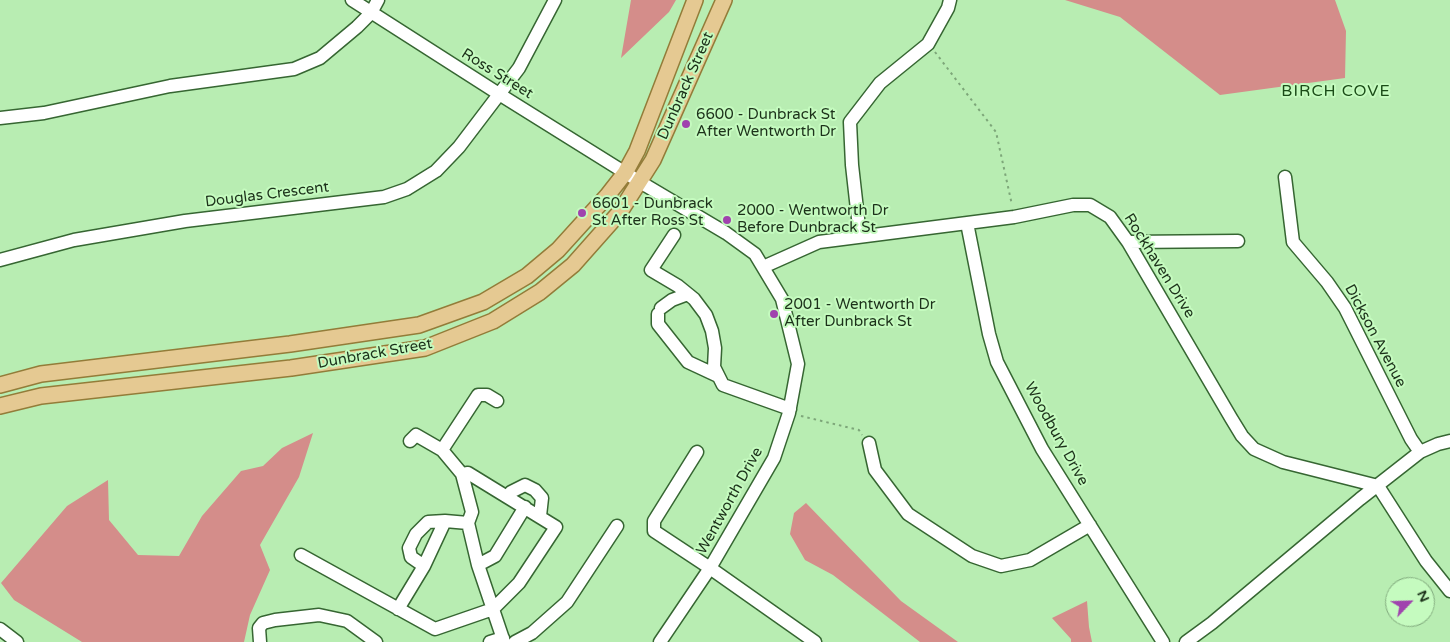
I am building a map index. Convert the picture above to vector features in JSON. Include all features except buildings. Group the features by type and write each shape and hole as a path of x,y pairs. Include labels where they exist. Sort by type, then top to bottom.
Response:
{"main road":[{"name":"Dunbrack Street","path":"0,385 41,374 290,344 419,325 483,302 527,276 558,250 607,196 625,173 637,151 695,0"},
{"name":"Dunbrack Street","path":"0,406 41,396 291,368 425,348 493,321 540,292 573,265 620,212 653,160 724,0"}],"street":[{"name":"Ross Street","path":"352,0 625,173"},
{"path":"0,118 44,113 170,86 294,69 320,58 372,13 378,0"},
{"name":"Douglas Crescent","path":"0,260 74,240 175,223 384,197 407,189 436,171 459,147 519,68 555,0"},
{"path":"860,236 852,165 850,122 880,83 928,44 948,8 950,0"},
{"name":"Wentworth Drive","path":"625,173 726,233 755,254 782,299 798,364 789,411 774,458 710,568 660,642"},
{"name":"Dickson Avenue","path":"1285,177 1293,242 1327,282 1345,308 1411,439 1420,452"},
{"name":"Rockhaven Drive","path":"763,267 819,242 1014,217 1073,205 1090,205 1110,217 1128,242 1231,418 1242,436 1254,449 1283,462 1378,486"},
{"name":"Woodbury Drive","path":"967,223 989,334 997,362 1042,449 1163,642"},
{"path":"674,235 651,270 688,294 706,315 712,331 715,348 714,367 723,385 789,411"},
{"path":"1128,242 1238,241"},
{"path":"688,294 672,300 659,311 658,324 688,362 718,376"},
{"path":"442,450 478,395 487,395 498,400"},
{"path":"410,441 416,435 442,450 462,474 472,512 468,523 478,565 493,609 507,641"},
{"path":"1186,642 1212,623 1420,452 1450,441"},
{"path":"869,443 875,470 908,514 972,556 1001,566 1030,560 1090,525"},
{"path":"698,452 654,521 654,531 815,642"},
{"path":"301,555 435,629 493,609 520,583 556,527 468,473 462,474"},
{"path":"508,496 511,492 525,485 535,490 542,498 540,516"},
{"path":"1378,486 1426,561 1450,592"},
{"path":"478,565 495,556 525,507"},
{"path":"398,609 424,566 445,521"},
{"path":"424,566 411,557 410,548 416,534 428,522 468,523"},
{"path":"490,642 507,641 532,633 567,602 617,526"},
{"path":"260,642 259,628 263,623 319,615 347,621 376,642"},
{"path":"0,629 17,642"}],"path":[{"path":"928,44 996,132 1014,217"},
{"path":"789,411 859,430 869,443"}],"shaded area":[{"path":"631,0 676,0 669,12 621,58"},
{"path":"1065,0 1335,0 1346,31 1345,78 1220,95 1120,17"},
{"path":"313,433 299,477 260,545 270,570 250,615 244,642 82,642 14,600 1,583 67,506 108,480 109,520 138,555 179,556 202,516 241,471 263,466 282,448"},
{"path":"806,503 901,601 958,642 920,642 833,575 805,560 790,534 794,513"},
{"path":"1087,601 1092,642 1071,642 1071,639 1052,618"}],"place":[{"name":"6600 - Dunbrack St After Wentworth Dr","path":"686,124"},
{"name":"6601 - Dunbrack St After Ross St","path":"582,213"},
{"name":"2000 - Wentworth Dr Before Dunbrack St","path":"727,220"},
{"name":"2001 - Wentworth Dr After Dunbrack St","path":"774,314"}],"district":[{"name":"BIRCH COVE","path":"1336,92"}]}
